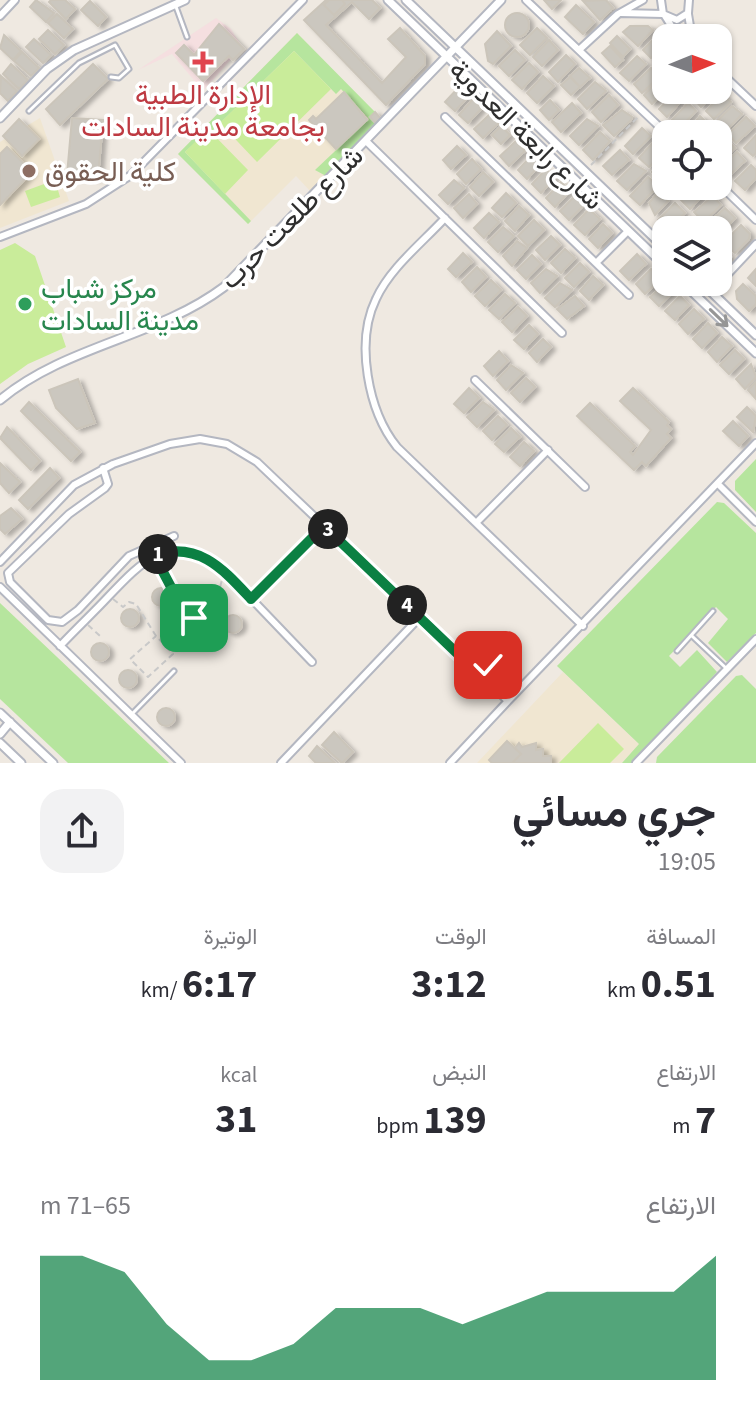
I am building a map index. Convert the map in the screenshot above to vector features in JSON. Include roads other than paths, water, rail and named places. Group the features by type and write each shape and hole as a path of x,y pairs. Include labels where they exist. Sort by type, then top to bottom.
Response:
{"street":[{"path":"0,16 15,0"},
{"path":"0,118 60,59 89,42 185,0"},
{"path":"0,237 86,204 131,175 303,0"},
{"name":"شارع رابعة العدوية","path":"388,0 652,254"},
{"name":"شارع رابعة العدوية","path":"406,0 652,236"},
{"name":"شارع طلعت حرب","path":"0,400 53,364 171,319 212,296 247,266 501,0"},
{"path":"526,0 652,120"},
{"path":"579,50 618,14 643,0"},
{"path":"661,0 670,24"},
{"path":"690,24 692,0"},
{"path":"618,14 664,15 677,20 689,11"},
{"path":"732,83 756,106"},
{"path":"445,117 629,295"},
{"path":"366,141 562,333"},
{"path":"732,197 756,220"},
{"path":"445,218 387,281 375,300 368,339 369,384 374,411 388,435 583,626"},
{"path":"596,263 628,231"},
{"path":"732,270 756,244"},
{"path":"697,296 756,353"},
{"path":"715,296 756,335"},
{"path":"475,380 585,487"},
{"path":"0,562 74,485 103,468 180,441 218,441 250,456 508,701"},
{"path":"450,763 755,445"},
{"path":"476,523 548,450"},
{"path":"103,468 108,484 105,488 69,514 11,570 8,578 48,620 57,623 78,610 129,556 174,536"},
{"path":"718,484 756,522"},
{"path":"251,599 324,526"},
{"path":"60,646 137,566 154,555 181,550 205,556 312,662"},
{"path":"129,556 137,566"},
{"path":"0,587 181,763"},
{"path":"281,763 419,618"},
{"path":"641,761 756,639"},
{"path":"0,713 53,763"},
{"path":"0,734 10,722"},
{"path":"0,743 21,763"}],"lane":[{"path":"175,4 187,37"},
{"path":"29,111 70,71 115,45 129,68 119,78 111,77"},
{"path":"60,59 70,71"},
{"path":"677,651 713,611"},
{"path":"691,636 727,669"},
{"path":"463,659 474,650 479,651 489,663 480,676"},
{"path":"131,715 174,671"}],"place":[{"name":"الإدارة الطبية بجامعة مدينة السادات","path":"203,62"},
{"name":"كلية الحقوق","path":"29,171"},
{"name":"مركز شباب مدينة السادات","path":"25,304"}]}
